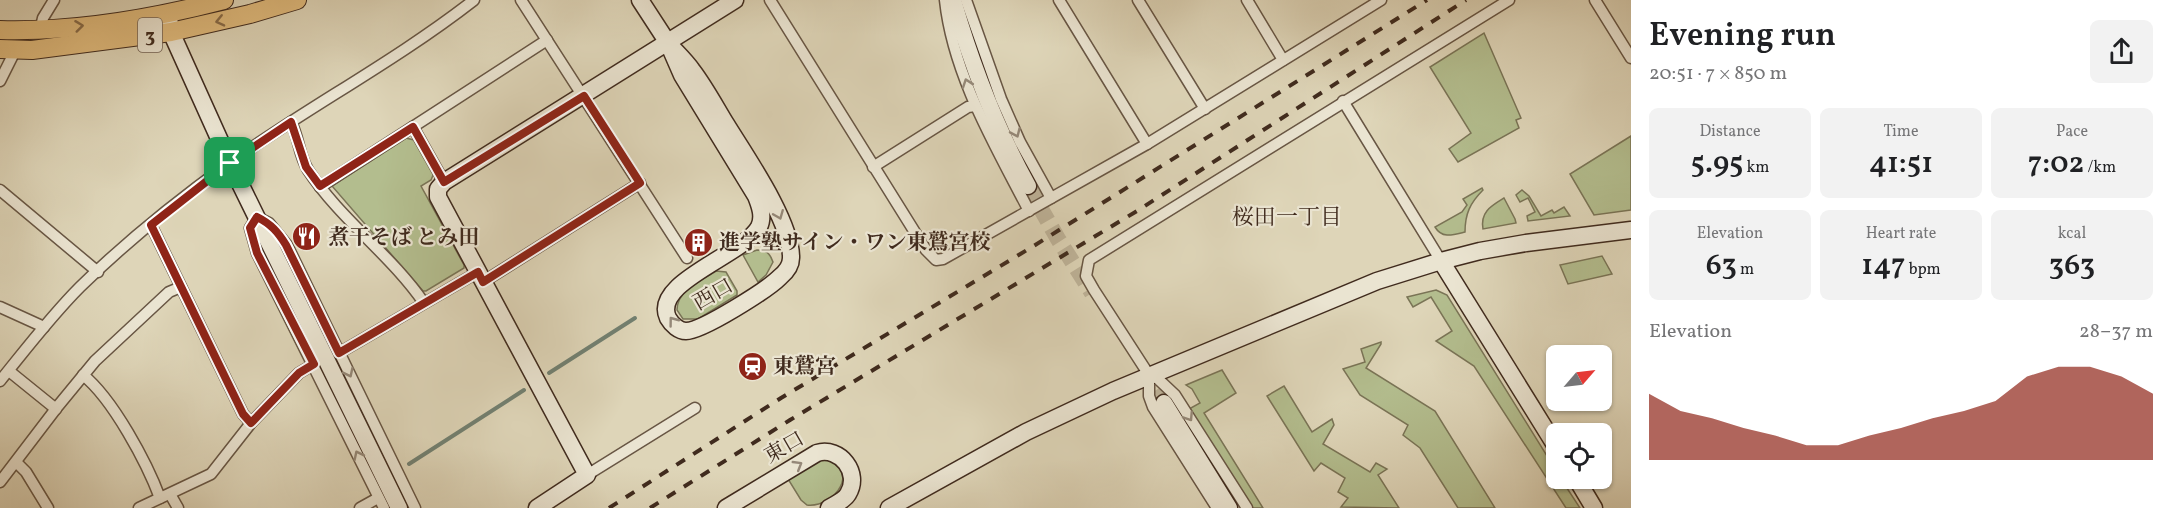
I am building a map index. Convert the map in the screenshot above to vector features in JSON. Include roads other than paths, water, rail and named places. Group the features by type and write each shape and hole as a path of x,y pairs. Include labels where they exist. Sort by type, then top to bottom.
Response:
{"main road":[{"name":"3","path":"8,49 32,50 170,23 224,0"},
{"name":"3","path":"0,30 40,31 170,23 250,14 297,0"}],"street":[{"path":"40,31 54,0"},
{"path":"0,381 80,287 151,225 230,163 432,33 474,0"},
{"path":"521,0 687,258"},
{"path":"640,0 668,43"},
{"path":"587,476 438,197 438,189 444,182 735,0"},
{"path":"770,0 873,167 926,250 936,260 943,259 1147,144 1381,0"},
{"path":"945,0 956,48 975,106 1029,211"},
{"path":"953,0 967,51 983,92 1010,153 1028,186"},
{"path":"966,0 1001,99 1020,142 1051,198"},
{"path":"1059,0 1147,144"},
{"path":"1138,0 1205,109"},
{"path":"1247,0 1284,60"},
{"path":"1217,508 1153,407 1149,396 1149,375 1086,276 1089,260 1509,0"},
{"path":"1595,0 1631,58"},
{"path":"170,23 230,163 399,508"},
{"path":"320,186 547,40"},
{"name":"西口","path":"668,43 692,69 774,203 787,237 791,258 787,270 772,284 705,326 687,331 679,330 668,318 666,303 670,295 688,278 726,256 754,233 759,226 761,212 756,196 682,75 668,43"},
{"path":"0,81 8,49"},
{"path":"1343,101 1546,430"},
{"path":"873,167 968,107 975,106"},
{"path":"291,122 306,167 320,186 424,303"},
{"path":"413,127 444,182"},
{"path":"339,353 424,303 481,277 640,183"},
{"path":"0,190 98,272"},
{"path":"257,217 269,223 286,245 415,508"},
{"path":"257,217 250,228 257,253 384,508"},
{"path":"151,225 243,414 251,423"},
{"path":"889,508 1026,432 1149,375 1377,281 1441,261 1526,243 1631,230"},
{"path":"0,482 95,361 169,292 181,287"},
{"path":"0,307 44,327"},
{"path":"139,508 216,470 251,423 299,373 314,364"},
{"path":"9,370 56,409"},
{"path":"83,375 104,395 166,496 178,508"},
{"path":"1149,375 1158,379 1175,395 1247,508"},
{"path":"1164,403 1230,508"},
{"path":"537,508 695,408"},
{"name":"東口","path":"726,508 824,451 841,457 848,467 852,484 846,497 829,508"},
{"path":"16,462 26,472 48,508"},
{"path":"1583,489 1594,508"},
{"path":"360,508 378,498"}],"waterway":[{"path":"549,373 635,318"},
{"path":"409,464 524,390"}],"tunnel":[{"path":"1028,186 1092,293"},
{"path":"1143,370 1164,403"}],"railway":[{"path":"609,508 781,398 1032,247 1427,0"},
{"path":"650,508 790,420 1137,211 1466,0"}],"place":[{"name":"煮干そば とみ田","path":"307,237"},
{"name":"進学塾サイン・ワン東鷲宮校","path":"698,242"},
{"name":"東鷲宮","path":"752,366"}],"district":[{"name":"桜田一丁目","path":"1287,216"}]}
